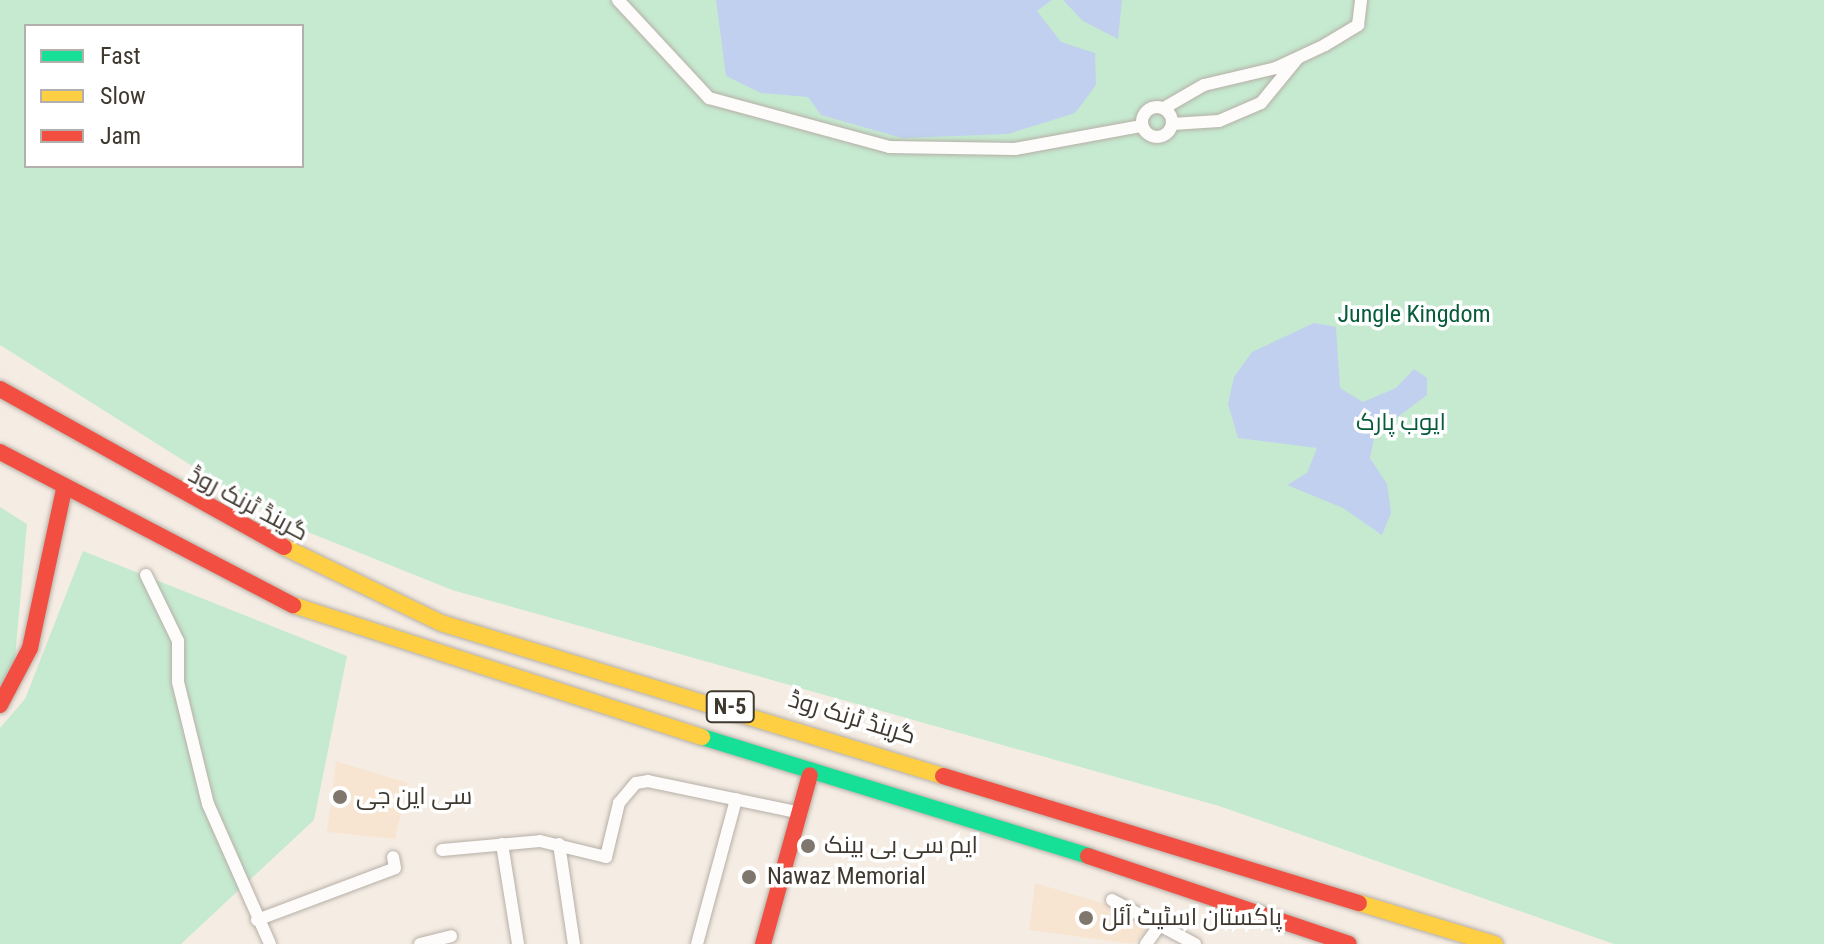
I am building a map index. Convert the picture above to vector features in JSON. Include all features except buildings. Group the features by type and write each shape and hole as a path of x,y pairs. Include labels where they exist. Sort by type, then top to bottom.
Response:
{"main road":[{"name":"گرینڈ ٹرنک روڈ","path":"0,389 204,509 441,623 1493,944"},
{"name":"N-5","path":"0,452 64,490 253,589 365,633 810,775 1232,900 1349,944"},
{"path":"0,705 30,648 64,490"},
{"path":"763,944 810,775"}],"street":[{"path":"618,0 709,98 889,147 1015,149 1142,126 1161,137 1172,124 1219,121 1261,103 1297,59"},
{"path":"1142,126 1147,110 1164,108 1204,85 1297,59 1358,25 1361,0"},
{"path":"1164,108 1172,124"},
{"path":"146,575 178,641 178,682 208,804 270,944"},
{"path":"442,850 502,844 559,844 606,857 619,803 636,783 801,813"},
{"path":"697,944 736,799"},
{"path":"502,844 518,944"},
{"path":"559,844 574,944"},
{"path":"257,920 395,868 393,857"},
{"path":"1112,900 1195,944"},
{"path":"1146,944 1160,925"},
{"path":"420,944 451,936"}],"shaded area":[{"path":"336,761 408,783 395,839 327,832"},
{"path":"1035,883 1143,915 1150,928 1133,944 1029,930"}],"green space":[{"name":"ایوب پارک","path":"0,0 1824,0 1824,944 1614,944 1219,806 452,590 278,520 0,345"},
{"path":"0,507 27,524 12,692 0,705"},
{"path":"83,551 347,656 314,820 181,944 0,944 0,728 25,699"}],"water":[{"path":"716,0 1052,0 1037,11 1061,42 1095,53 1096,85 1075,113 1008,134 902,138 821,115 808,97 761,93 726,76"},
{"path":"1063,0 1122,0 1118,39 1083,21"},
{"path":"1314,323 1336,327 1340,388 1363,402 1396,388 1414,369 1427,378 1427,395 1375,434 1370,458 1387,484 1391,513 1382,535 1343,508 1287,485 1307,473 1317,448 1238,438 1228,404 1234,377 1252,352"}],"traffic: fast":[{"path":"702,737 1088,856"}],"traffic: slow":[{"path":"284,547 441,623 943,776"},
{"path":"293,605 702,737"},
{"path":"1359,903 1495,944"}],"traffic: jam":[{"path":"0,389 284,547"},
{"path":"0,452 293,605"},
{"path":"0,705 30,648 64,490"},
{"path":"763,944 810,775"},
{"path":"943,776 1359,903"},
{"path":"1088,856 1349,944"}],"place":[{"name":"سی این جی","path":"340,797"},
{"name":"ایم سی بی بینک","path":"808,846"},
{"name":"Nawaz Memorial","path":"749,877"},
{"name":"پاکستان اسٹیٹ آئل","path":"1086,918"}],"park label":[{"name":"Jungle Kingdom","path":"1414,315"}]}
